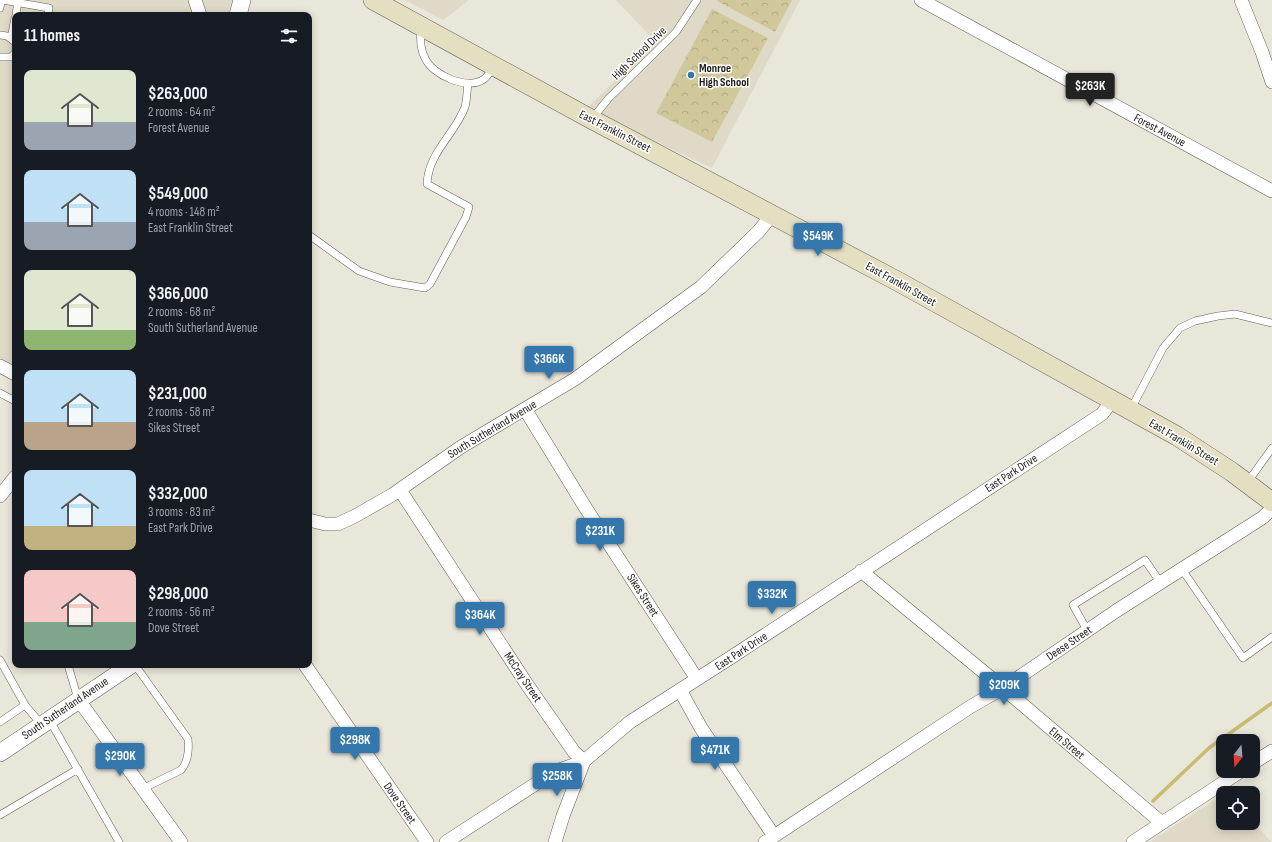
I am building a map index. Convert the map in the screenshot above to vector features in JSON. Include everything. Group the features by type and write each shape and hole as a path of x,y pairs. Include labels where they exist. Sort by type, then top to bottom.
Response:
{"main road":[{"name":"East Franklin Street","path":"373,0 591,119 899,282 1177,436 1247,483 1272,502"}],"street":[{"path":"195,0 199,12"},
{"path":"239,12 242,0"},
{"name":"Forest Avenue","path":"921,0 1272,191"},
{"path":"1241,0 1262,52 1272,82"},
{"name":"South Sutherland Avenue","path":"312,521 325,524 338,524 355,516 400,490 435,464 575,379 701,287 758,232 772,215"},
{"path":"0,366 12,372"},
{"name":"East Park Drive","path":"446,842 554,772 584,761 630,722 1102,414 1112,401"},
{"name":"Sikes Street","path":"525,409 585,508 697,679"},
{"path":"0,496 12,482"},
{"name":"McCray Street","path":"400,490 528,686 574,752 584,761"},
{"name":"Deese Street","path":"770,839 970,707 1003,688 1181,568 1262,518 1272,509"},
{"name":"Elm Street","path":"861,571 1003,688 1162,823"},
{"name":"South Sutherland Avenue","path":"0,753 78,699 126,668"},
{"name":"Dove Street","path":"307,668 427,842"},
{"path":"680,690 701,728 770,839"},
{"path":"78,699 144,788 181,842"},
{"path":"1260,759 1272,751"},
{"path":"555,842 563,816 584,761"},
{"path":"1133,842 1230,778"}],"lane":[{"path":"0,8 2,0 18,1 49,8 48,12"},
{"name":"High School Drive","path":"591,119 608,99 676,32 698,0"},
{"path":"16,12 18,1"},
{"path":"422,26 420,39 425,59 432,68 450,79 468,83 484,78 494,66"},
{"path":"0,35 12,40"},
{"path":"0,57 12,56"},
{"path":"312,237 363,273 390,282 425,288 430,284 466,217 469,207 427,184 427,172 464,107 468,83"},
{"path":"1130,410 1163,348 1180,328 1196,321 1236,314 1272,323"},
{"path":"0,392 12,399"},
{"path":"1247,483 1272,448"},
{"path":"1087,630 1073,606 1145,560 1160,582"},
{"path":"1181,568 1243,658 1272,636"},
{"path":"0,660 25,705 45,722 78,769 119,841"},
{"path":"69,668 78,699"},
{"path":"137,668 188,739 189,748 185,766 181,770 144,788"},
{"path":"0,722 25,705"},
{"path":"0,815 78,769"}],"shaded area":[{"path":"0,0 233,0 231,12 12,12 12,364 0,358"},
{"path":"405,0 469,0 443,20"},
{"name":"Monroe High School","path":"616,0 800,0 712,168 586,109 655,41"},
{"path":"1216,799 1216,830 1260,829 1271,842 1149,842"}],"green space":[{"path":"792,0 775,32 717,1"},
{"path":"712,9 768,38 712,142 656,113"}],"waterway":[{"path":"1153,801 1209,748 1272,703"}],"place":[{"name":"Monroe High School","path":"691,75"}]}
